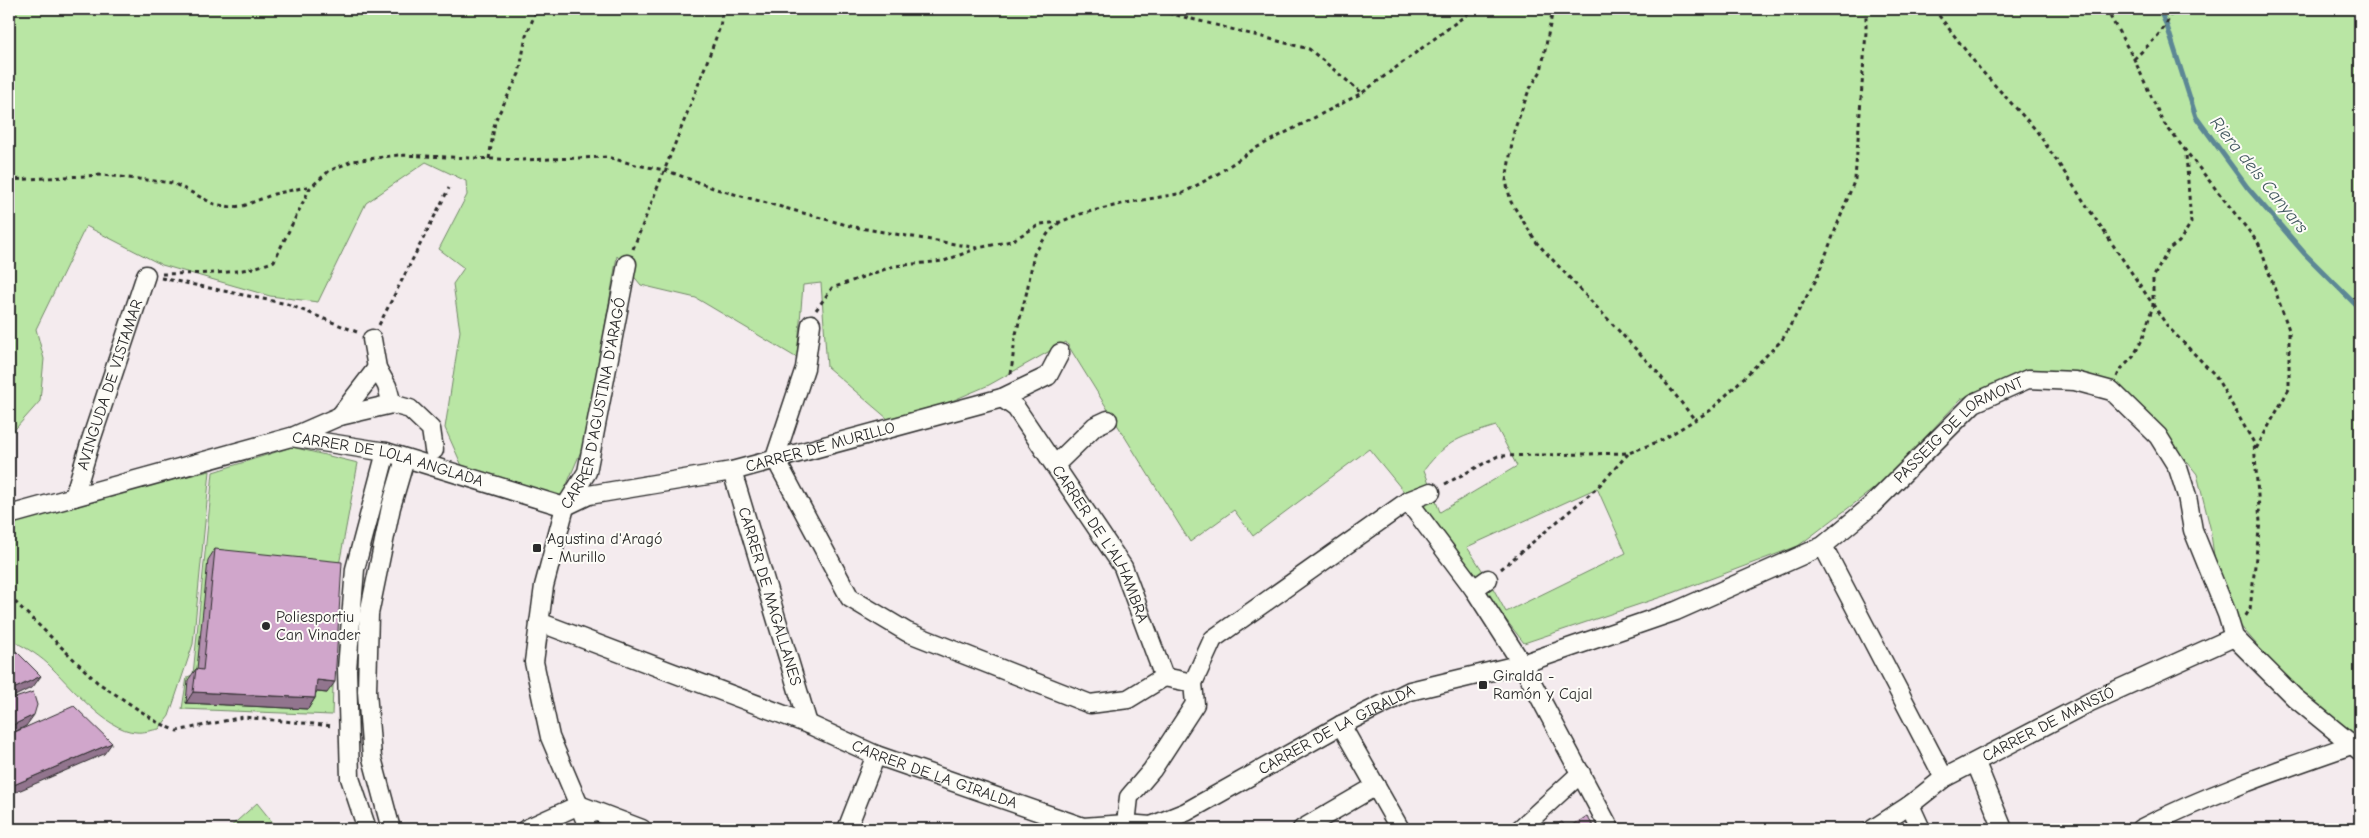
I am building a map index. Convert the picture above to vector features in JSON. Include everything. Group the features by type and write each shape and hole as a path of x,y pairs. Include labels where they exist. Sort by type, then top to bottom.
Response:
{"street":[{"name":"CARRER D'AGUSTINA D'ARAGÓ","path":"589,829 550,737 534,662 544,586 565,507 587,472 627,264"},
{"name":"AVINGUDA DE VISTAMAR","path":"74,497 146,274"},
{"path":"811,324 805,368 775,458 850,598 907,632 1090,704 1128,699 1164,677 1193,683"},
{"path":"372,338 376,368 387,386 392,404"},
{"name":"CARRER DE MURILLO","path":"565,507 589,495 732,471 1005,396 1048,376 1060,353"},
{"path":"340,416 376,368"},
{"name":"PASSEIG DE LORMONT","path":"1522,664 1676,611 1823,546 1872,505 1974,403 2028,379 2075,382 2112,391"},
{"path":"2112,391 2158,436 2175,462 2187,496 2193,530 2227,614 2234,637 2295,698 2357,747"},
{"name":"CARRER DE L'ALHAMBRA","path":"1005,396 1016,408 1123,567 1164,677"},
{"path":"292,437 340,416 392,404 410,409 431,429 434,450"},
{"path":"1055,465 1095,426 1108,420"},
{"name":"CARRER DE LOLA ANGLADA","path":"9,515 292,437 386,452 565,507"},
{"path":"367,829 350,778 347,669 355,570 386,452"},
{"path":"391,829 372,758 366,691 369,614 391,507 405,459"},
{"name":"CARRER DE MAGALLANES","path":"732,471 808,724"},
{"path":"1127,826 1129,797 1152,770 1196,704 1193,683 1213,639 1408,501 1431,492"},
{"path":"1408,501 1481,584 1610,829"},
{"path":"1823,546 1944,778"},
{"name":"CARRER DE LA GIRALDA","path":"539,622 808,724 876,755 1083,827 1151,826 1186,812 1342,725 1410,691 1522,664"},
{"name":"CARRER DE MANSIÓ","path":"1873,829 1910,805 1944,778 2090,702 2234,637"},
{"path":"1342,725 1400,829"},
{"path":"2140,829 2162,818 2283,769 2357,747"},
{"path":"847,829 876,755"},
{"path":"1976,763 2003,829"},
{"path":"1520,829 1582,773"},
{"path":"1302,829 1376,786"},
{"path":"526,829 579,805 642,829"},
{"path":"1910,805 1921,829"}],"path":[{"path":"490,159 495,121 519,74 526,36 537,9"},
{"path":"627,264 720,27 723,9"},
{"path":"1153,9 1309,49 1362,93"},
{"path":"811,324 817,306 832,288 894,266 944,261 978,248 1011,241 1041,224 1060,222 1080,214 1117,205 1183,193 1219,173 1254,149 1362,93 1474,9"},
{"path":"1553,9 1541,71 1529,90 1514,131 1506,181 1511,202 1537,243 1658,373 1695,420"},
{"path":"1431,492 1498,456 1628,454 1662,440 1711,410 1782,340 1816,280 1855,178 1866,9"},
{"path":"1934,9 1979,68 2036,130 2168,327 2215,374 2254,443 2260,522 2250,609 2234,637"},
{"path":"2106,9 2134,60 2162,122 2259,244 2289,330 2289,389 2256,450"},
{"path":"2134,60 2158,35 2171,16 2172,9"},
{"path":"2112,391 2120,370 2132,357 2143,338 2153,305 2153,278 2169,249 2180,242 2191,223 2186,154"},
{"path":"146,274 224,272 258,268 274,261 310,188 329,171 352,160 399,155 490,159 607,157 636,166 665,170 716,190 854,227 978,248"},
{"path":"9,180 103,175 172,184 214,204 231,207 243,206 274,194 313,185"},
{"path":"387,309 449,188"},
{"path":"1005,396 1014,338 1027,291 1034,254 1049,232 1060,222"},
{"path":"146,274 287,304 372,338"},
{"path":"1481,584 1597,488 1628,454"},
{"path":"9,596 97,682 157,722 177,731 243,717 334,726"}],"green space":[{"path":"9,9 2360,9 2360,740 2314,704 2270,660 2238,623 2216,570 2210,527 2197,474 2146,411 2113,383 2030,369 1961,399 1884,481 1798,546 1673,593 1524,643 1451,549 1369,449 1253,536 1234,510 1190,542 1066,342 989,385 947,403 888,419 827,367 821,283 803,285 797,358 696,298 641,285 617,256 586,439 562,496 467,477 445,428 460,331 453,284 464,268 439,249 467,195 466,181 426,162 366,203 318,302 270,296 162,265 86,226 36,329 44,359 40,401 9,436","holes":["1496,426 1517,466 1440,512 1424,470 1448,445 1473,433","1597,488 1626,553 1506,612 1488,579 1467,547"]},
{"name":"Poliesportiu Can Vinader","path":"292,447 358,463 337,576 332,715 182,709 187,677 193,675 213,472"},
{"path":"210,471 193,644 169,716 159,729 145,732 124,730 112,724 88,705 43,660 9,639 9,507 88,499"},
{"path":"257,803 278,829 228,829"}],"building":[{"path":"215,549 342,562 335,682 317,680 315,698 193,692 196,669 203,670"},
{"path":"9,644 41,676 9,691"},
{"path":"33,692 37,705 34,715 13,725 15,732 74,706 112,743 9,787 9,700"},
{"path":"1587,816 1595,829 1567,829"},
{"path":"1562,822 1567,829 1550,829"}],"waterway":[{"name":"Riera dels Canyars","path":"2159,9 2167,26 2196,117 2247,187 2305,254 2360,309"}],"place":[{"name":"Agustina d'Aragó - Murillo","path":"537,548"},
{"name":"Poliesportiu Can Vinader","path":"266,626"},
{"name":"Giralda - Ramón y Cajal","path":"1483,685"}]}
